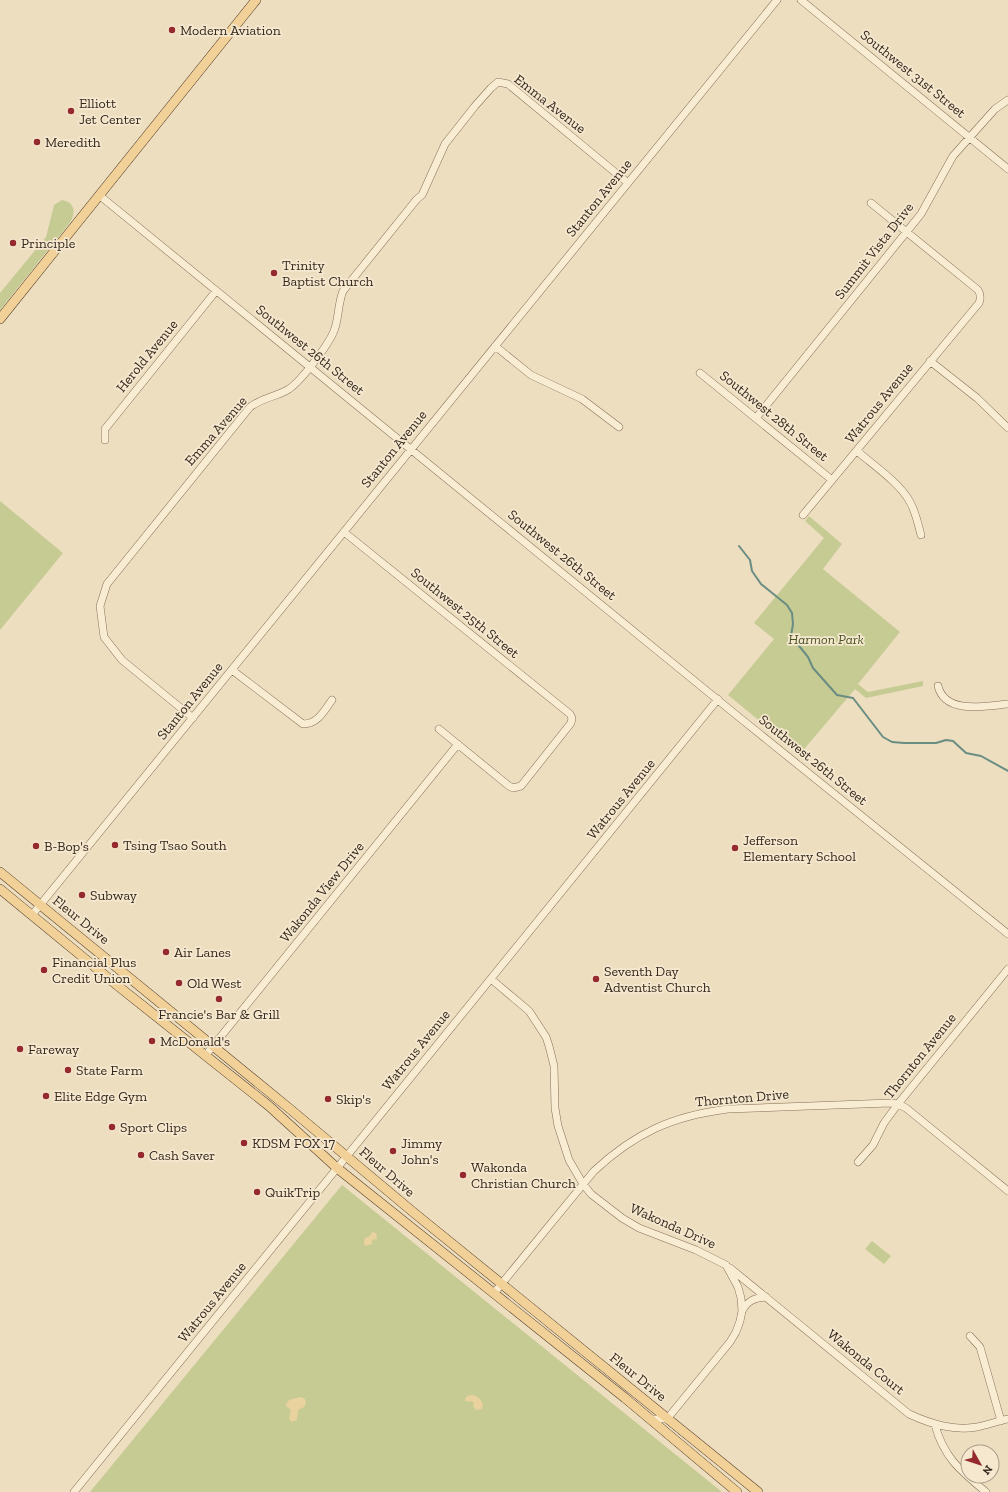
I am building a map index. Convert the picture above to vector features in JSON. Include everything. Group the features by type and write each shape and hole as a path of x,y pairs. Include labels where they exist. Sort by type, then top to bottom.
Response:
{"main road":[{"path":"0,319 256,0"},
{"name":"Fleur Drive","path":"0,872 347,1156 412,1212 758,1492"},
{"name":"Fleur Drive","path":"0,889 205,1056 269,1106 337,1168 650,1419 737,1492"}],"street":[{"name":"Stanton Avenue","path":"32,916 777,0"},
{"name":"Southwest 31st Street","path":"801,0 1008,169"},
{"name":"Emma Avenue","path":"192,718 122,660 104,637 100,606 107,584 250,407 264,398 288,390 310,367 332,336 337,319 339,300 347,285 417,199 422,195 445,144 491,88 498,82 508,84 628,183"},
{"name":"Summit Vista Drive","path":"756,418 908,233 931,199 953,156 995,109 1008,100"},
{"name":"Southwest 26th Street","path":"99,195 1008,934"},
{"path":"871,203 908,233"},
{"name":"Watrous Avenue","path":"803,515 980,299 978,290 908,233"},
{"name":"Herold Avenue","path":"105,440 105,430 216,291"},
{"path":"495,346 531,375 582,399 619,427"},
{"path":"930,361 977,398 1008,428"},
{"name":"Southwest 28th Street","path":"700,373 832,480"},
{"path":"856,451 902,490 910,501 916,514 921,535"},
{"name":"Southwest 25th Street","path":"344,532 570,714 572,718 571,723 521,786 513,788 458,744"},
{"path":"232,670 303,724 315,722 332,700"},
{"path":"938,686 940,693 944,697 950,702 960,706 972,707 1008,704"},
{"name":"Watrous Avenue","path":"74,1492 718,699"},
{"path":"439,729 458,744"},
{"name":"Wakonda View Drive","path":"205,1056 458,744"},
{"name":"Thornton Avenue","path":"858,1162 873,1145 884,1123 898,1104 1008,969"},
{"name":"Wakonda Drive","path":"490,979 529,1011 546,1037 554,1066 554,1097 558,1126 569,1160 583,1184 591,1194 628,1221 703,1253 726,1265 738,1287 741,1298 742,1312 738,1327 730,1342 666,1419"},
{"name":"Thornton Drive","path":"494,1293 594,1171 608,1158 645,1132 686,1117 728,1109 890,1102 898,1104"},
{"path":"898,1104 906,1108 1008,1191"},
{"name":"Wakonda Court","path":"726,1265 909,1414 935,1425 956,1428 978,1427 1004,1420"},
{"path":"742,1312 746,1304 751,1300 766,1297"},
{"path":"970,1336 980,1347 1004,1420"},
{"path":"650,1419 666,1419"},
{"path":"935,1425 941,1444 956,1466 986,1492"}],"green space":[{"path":"62,200 69,203 74,210 71,221 0,310 0,293 46,237 54,205"},
{"path":"0,501 63,553 0,630"},
{"name":"Harmon Park","path":"809,516 842,544 823,569 900,632 858,684 868,692 923,681 923,686 866,698 855,689 800,754 728,695 774,639 754,623 824,538 805,521"},
{"path":"342,1185 722,1492 90,1492"},
{"path":"872,1241 891,1256 884,1264 865,1249"}],"sand":[{"path":"372,1232 376,1233 377,1239 372,1240 372,1244 366,1246 364,1244 364,1240 370,1236"},
{"path":"470,1395 476,1396 481,1400 483,1404 482,1409 476,1410 473,1406 474,1402 465,1401 466,1397"},
{"path":"301,1397 305,1399 306,1403 304,1407 298,1410 297,1420 291,1422 289,1418 291,1410 286,1406 286,1404 291,1399"}],"waterway":[{"path":"739,546 750,560 752,571 761,584 787,605 792,613 793,624 791,636 808,657 813,668 837,695 853,698 883,737 892,742 904,743 936,743 946,740 953,741 966,753 981,756 1008,771"}],"place":[{"name":"Modern Aviation","path":"172,30"},
{"name":"Elliott Jet Center","path":"71,111"},
{"name":"Meredith","path":"37,142"},
{"name":"Principle","path":"13,243"},
{"name":"Trinity Baptist Church","path":"274,273"},
{"name":"Tsing Tsao South","path":"115,845"},
{"name":"B-Bop's","path":"36,846"},
{"name":"Jefferson Elementary School","path":"735,848"},
{"name":"Subway","path":"82,895"},
{"name":"Air Lanes","path":"166,952"},
{"name":"Financial Plus Credit Union","path":"44,970"},
{"name":"Seventh Day Adventist Church","path":"596,979"},
{"name":"Old West","path":"179,983"},
{"name":"Francie's Bar & Grill","path":"219,999"},
{"name":"McDonald's","path":"152,1041"},
{"name":"Fareway","path":"20,1049"},
{"name":"State Farm","path":"68,1070"},
{"name":"Elite Edge Gym","path":"46,1096"},
{"name":"Skip's","path":"328,1099"},
{"name":"Sport Clips","path":"112,1127"},
{"name":"KDSM FOX 17","path":"244,1143"},
{"name":"Jimmy John's","path":"393,1151"},
{"name":"Cash Saver","path":"141,1155"},
{"name":"Wakonda Christian Church","path":"463,1175"},
{"name":"QuikTrip","path":"257,1192"}]}
